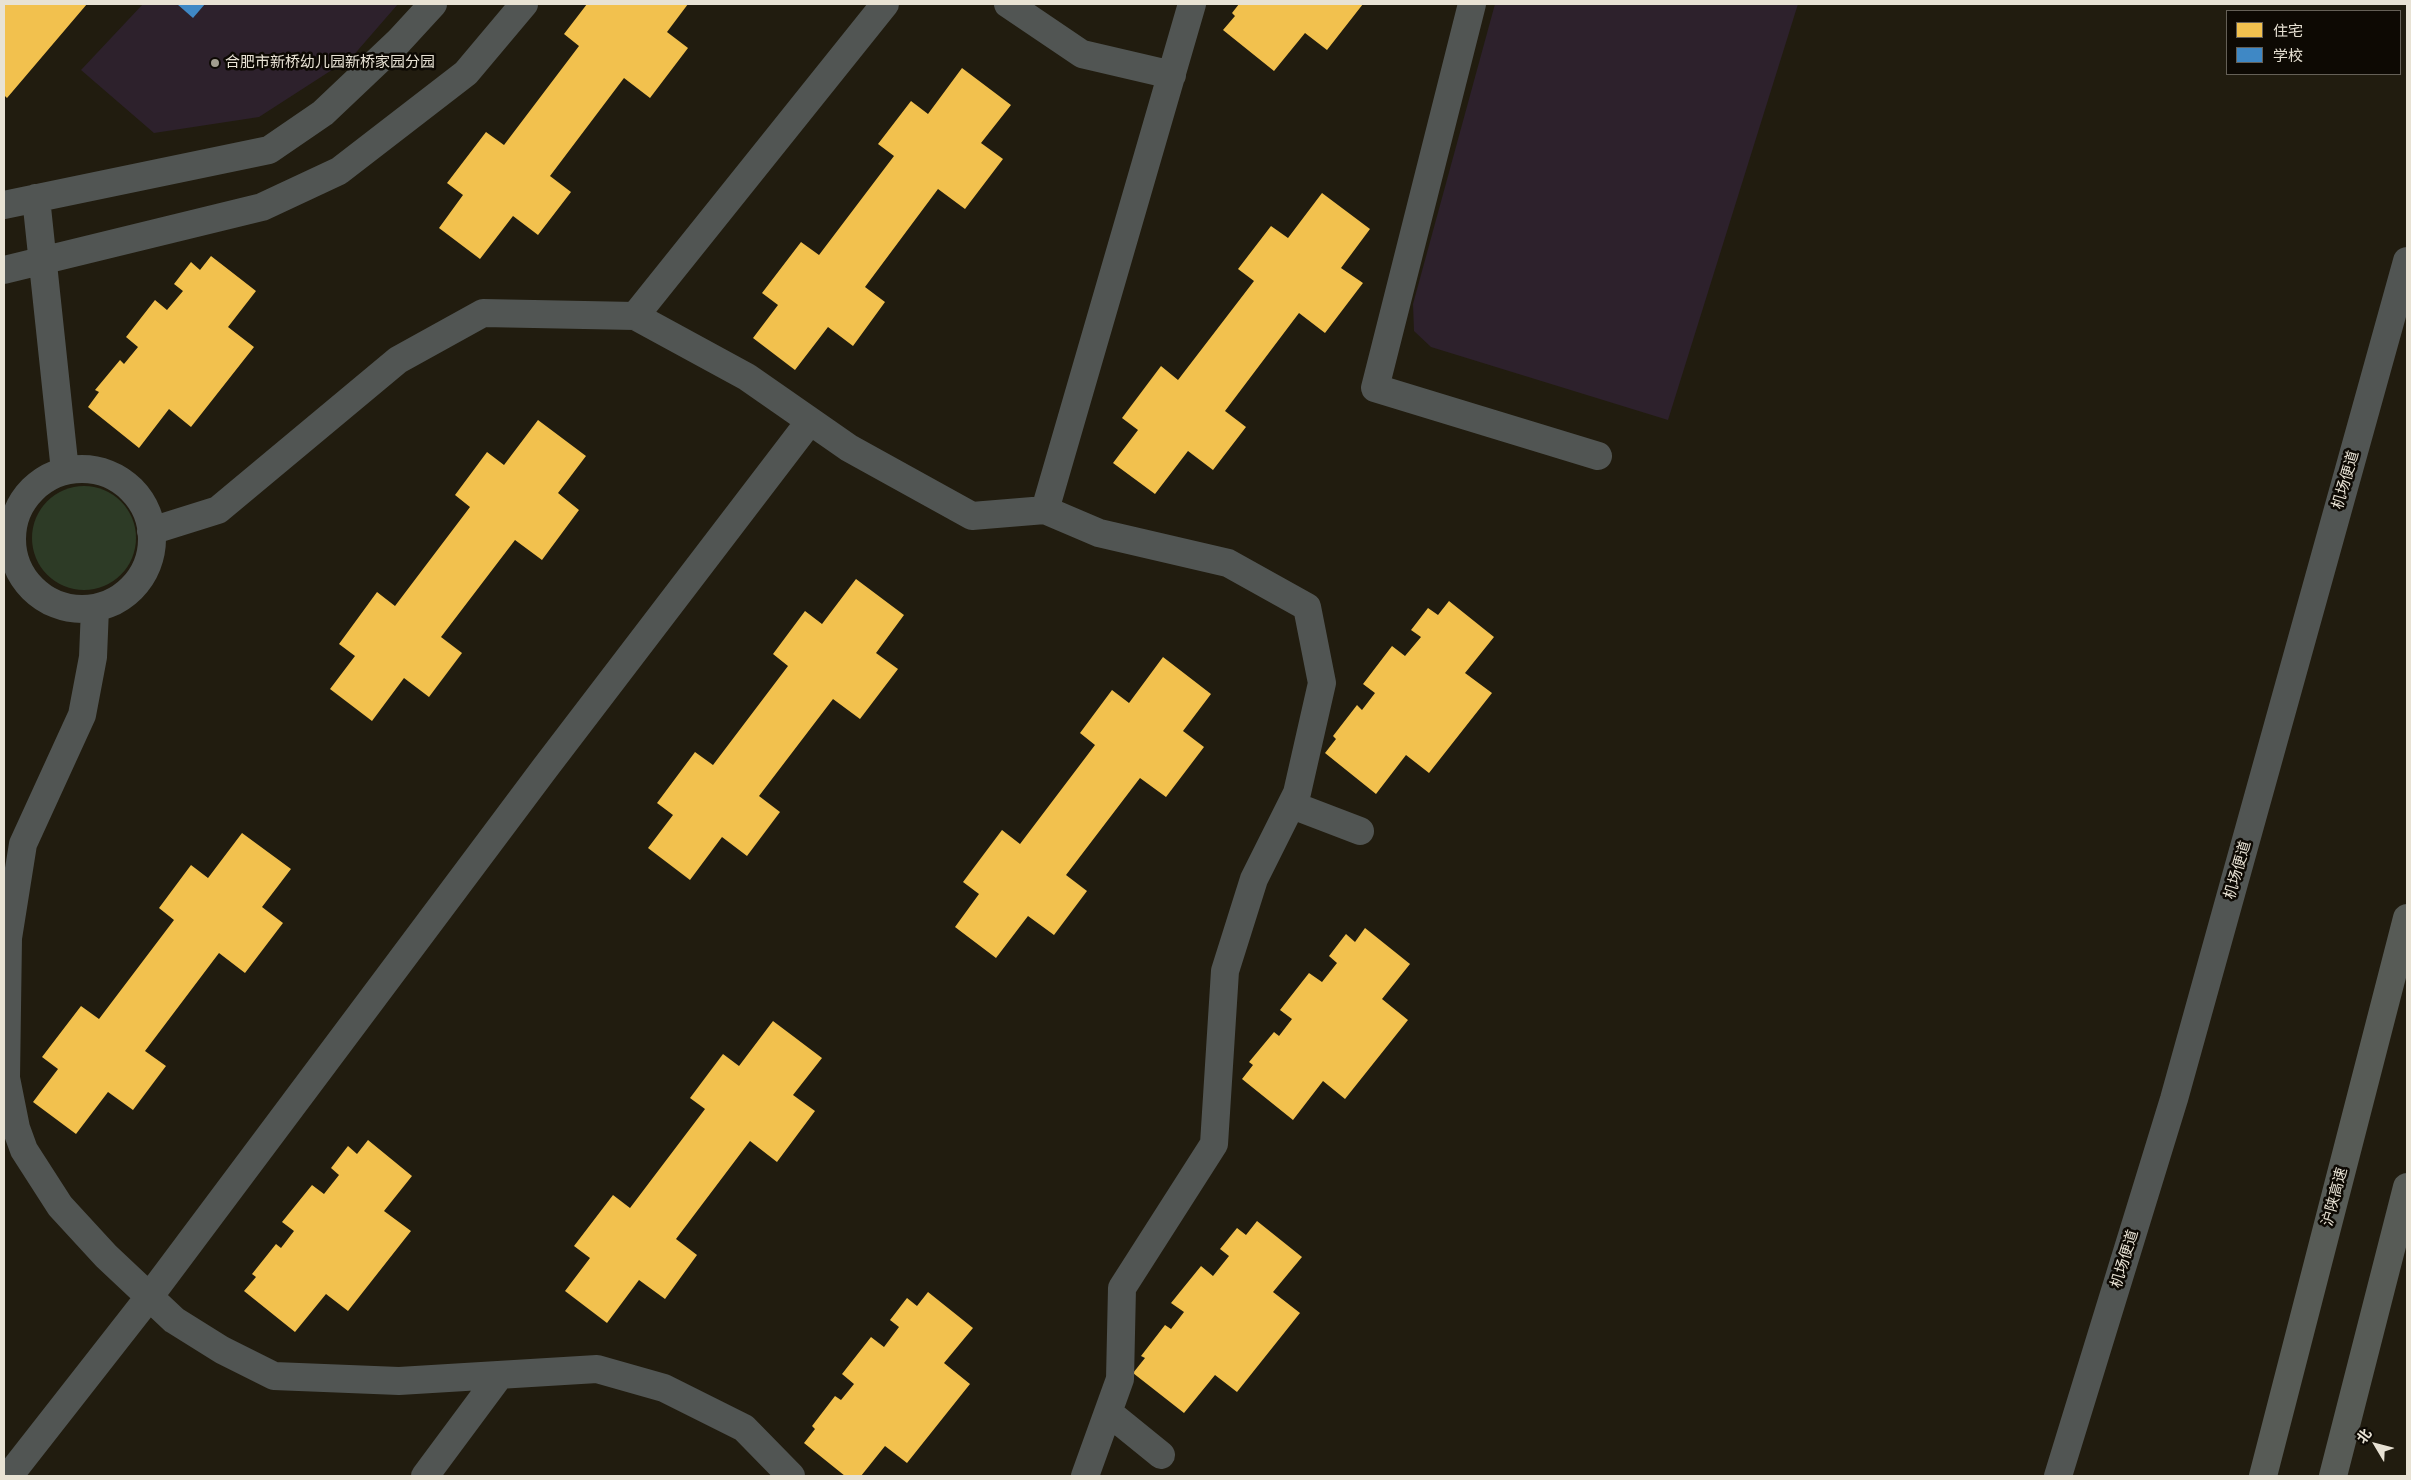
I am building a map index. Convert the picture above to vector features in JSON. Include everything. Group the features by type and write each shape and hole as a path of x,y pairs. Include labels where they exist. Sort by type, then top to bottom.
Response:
{"highway":[{"name":"沪陕高速","path":"2263,1476 2407,918"},
{"path":"2333,1476 2407,1187"}],"street":[{"path":"4,205 269,150 323,113 400,41 433,4"},
{"path":"4,270 262,207 339,171 466,73 524,4"},
{"path":"635,316 886,4"},
{"path":"1008,4 1082,54 1172,75"},
{"path":"1045,510 1192,4"},
{"path":"1472,4 1375,388 1598,456"},
{"path":"36,198 65,471"},
{"name":"机场便道","path":"2058,1476 2174,1099 2407,261"},
{"path":"151,531 218,510 398,360 483,312 635,316 747,377 849,448 972,516 1045,510 1099,533 1228,563 1307,607 1322,683 1297,793 1254,879 1225,971 1214,1144 1122,1288 1120,1379 1085,1476"},
{"path":"10,1476 149,1297 545,768 810,421"},
{"path":"88,469 118,479 134,492 149,519 151,550 145,570 125,594 95,608 63,606 52,602 34,590 20,572 13,550 9,531 21,505 35,487 65,471 88,469"},
{"path":"95,608 93,657 82,715 23,844 8,938 6,1078 8,1101 24,1150 60,1206 106,1256 174,1320 222,1350 274,1376 399,1381 598,1370 664,1388 744,1428 791,1476"},
{"path":"1292,804 1360,831"},
{"path":"425,1476 500,1375"},
{"path":"1108,1412 1162,1456"}],"shaded area":[{"name":"合肥市新桥幼儿园新桥家园分园","path":"143,4 398,4 352,57 259,117 154,133 81,70"},
{"path":"1495,4 1798,4 1668,420 1431,347 1414,331 1413,304"}],"green space":[{"path":"84,486 104,490 113,494 121,501 128,509 132,518 136,538 132,558 128,567 121,575 113,582 104,586 84,590 64,586 55,582 47,575 40,567 36,558 32,538 36,518 40,509 47,501 55,494 64,490"}],"building: 住宅":[{"path":"6,4 87,4 7,98 4,95 4,6"},
{"path":"587,4 688,4 667,32 688,48 650,98 624,78 550,176 571,192 538,235 513,216 480,259 439,228 463,195 447,183 486,132 504,145 579,46 564,34"},
{"path":"1239,4 1363,4 1327,50 1305,33 1274,71 1223,30 1235,16 1232,13"},
{"path":"962,68 1011,105 981,143 1003,159 965,209 938,189 865,287 885,302 853,346 828,327 795,370 753,338 778,305 762,293 801,242 819,255 894,156 878,144 911,101 928,114"},
{"path":"1322,193 1370,229 1341,268 1363,283 1325,333 1299,313 1225,411 1246,427 1213,470 1188,451 1155,494 1113,463 1138,430 1122,418 1161,366 1178,380 1254,281 1238,269 1271,226 1288,238"},
{"path":"211,256 256,291 228,327 254,347 191,427 169,409 139,448 88,407 99,392 95,390 120,360 124,364 138,347 126,337 155,300 167,310 183,291 174,284 191,262 200,270"},
{"path":"538,420 586,456 558,493 579,510 542,560 515,540 441,637 462,653 429,697 404,678 372,721 330,689 355,656 339,644 377,592 395,606 470,507 455,495 487,452 504,465"},
{"path":"856,579 904,615 876,653 898,669 860,719 833,699 759,796 780,812 747,856 722,837 690,880 648,848 673,815 657,803 695,752 713,765 788,666 773,654 805,611 822,624"},
{"path":"1449,601 1494,637 1465,673 1492,693 1429,773 1406,755 1376,794 1325,753 1336,739 1333,736 1357,705 1362,710 1375,693 1363,684 1392,646 1405,656 1421,637 1411,630 1428,608 1438,615"},
{"path":"1163,657 1211,694 1183,731 1204,747 1166,797 1140,778 1066,875 1087,891 1054,935 1028,916 996,958 955,927 979,894 963,882 1002,830 1020,844 1095,745 1080,733 1112,690 1129,703"},
{"path":"242,833 291,869 262,907 283,923 245,973 219,953 145,1051 166,1066 133,1110 108,1092 76,1134 33,1102 58,1069 42,1057 81,1006 99,1019 174,920 159,908 191,865 208,878"},
{"path":"1365,928 1410,964 1382,999 1408,1020 1345,1099 1323,1081 1293,1120 1242,1079 1253,1065 1249,1062 1274,1032 1279,1036 1292,1019 1280,1010 1309,973 1322,982 1337,963 1329,956 1346,934 1355,942"},
{"path":"773,1021 822,1058 793,1095 815,1111 777,1162 750,1141 676,1239 697,1255 665,1299 639,1280 607,1323 565,1291 590,1258 574,1246 613,1195 630,1208 705,1109 690,1098 723,1054 739,1066"},
{"path":"368,1140 412,1176 384,1211 411,1231 348,1311 326,1294 295,1332 244,1291 256,1277 252,1274 276,1244 281,1248 294,1231 282,1222 312,1185 324,1194 339,1175 331,1168 348,1146 357,1154"},
{"path":"1257,1221 1302,1257 1273,1292 1300,1313 1237,1392 1215,1375 1184,1413 1133,1373 1145,1358 1141,1356 1165,1325 1171,1329 1184,1312 1171,1303 1201,1266 1213,1276 1229,1256 1220,1249 1237,1228 1246,1235"},
{"path":"928,1292 973,1328 944,1363 970,1384 907,1463 885,1446 861,1476 845,1476 804,1443 815,1429 812,1426 835,1396 841,1400 854,1384 842,1374 871,1337 884,1347 899,1327 890,1320 907,1298 917,1306"}],"building: 学校":[{"path":"177,4 205,4 193,18"}],"place":[{"name":"合肥市新桥幼儿园新桥家园分园","path":"215,63"}]}
